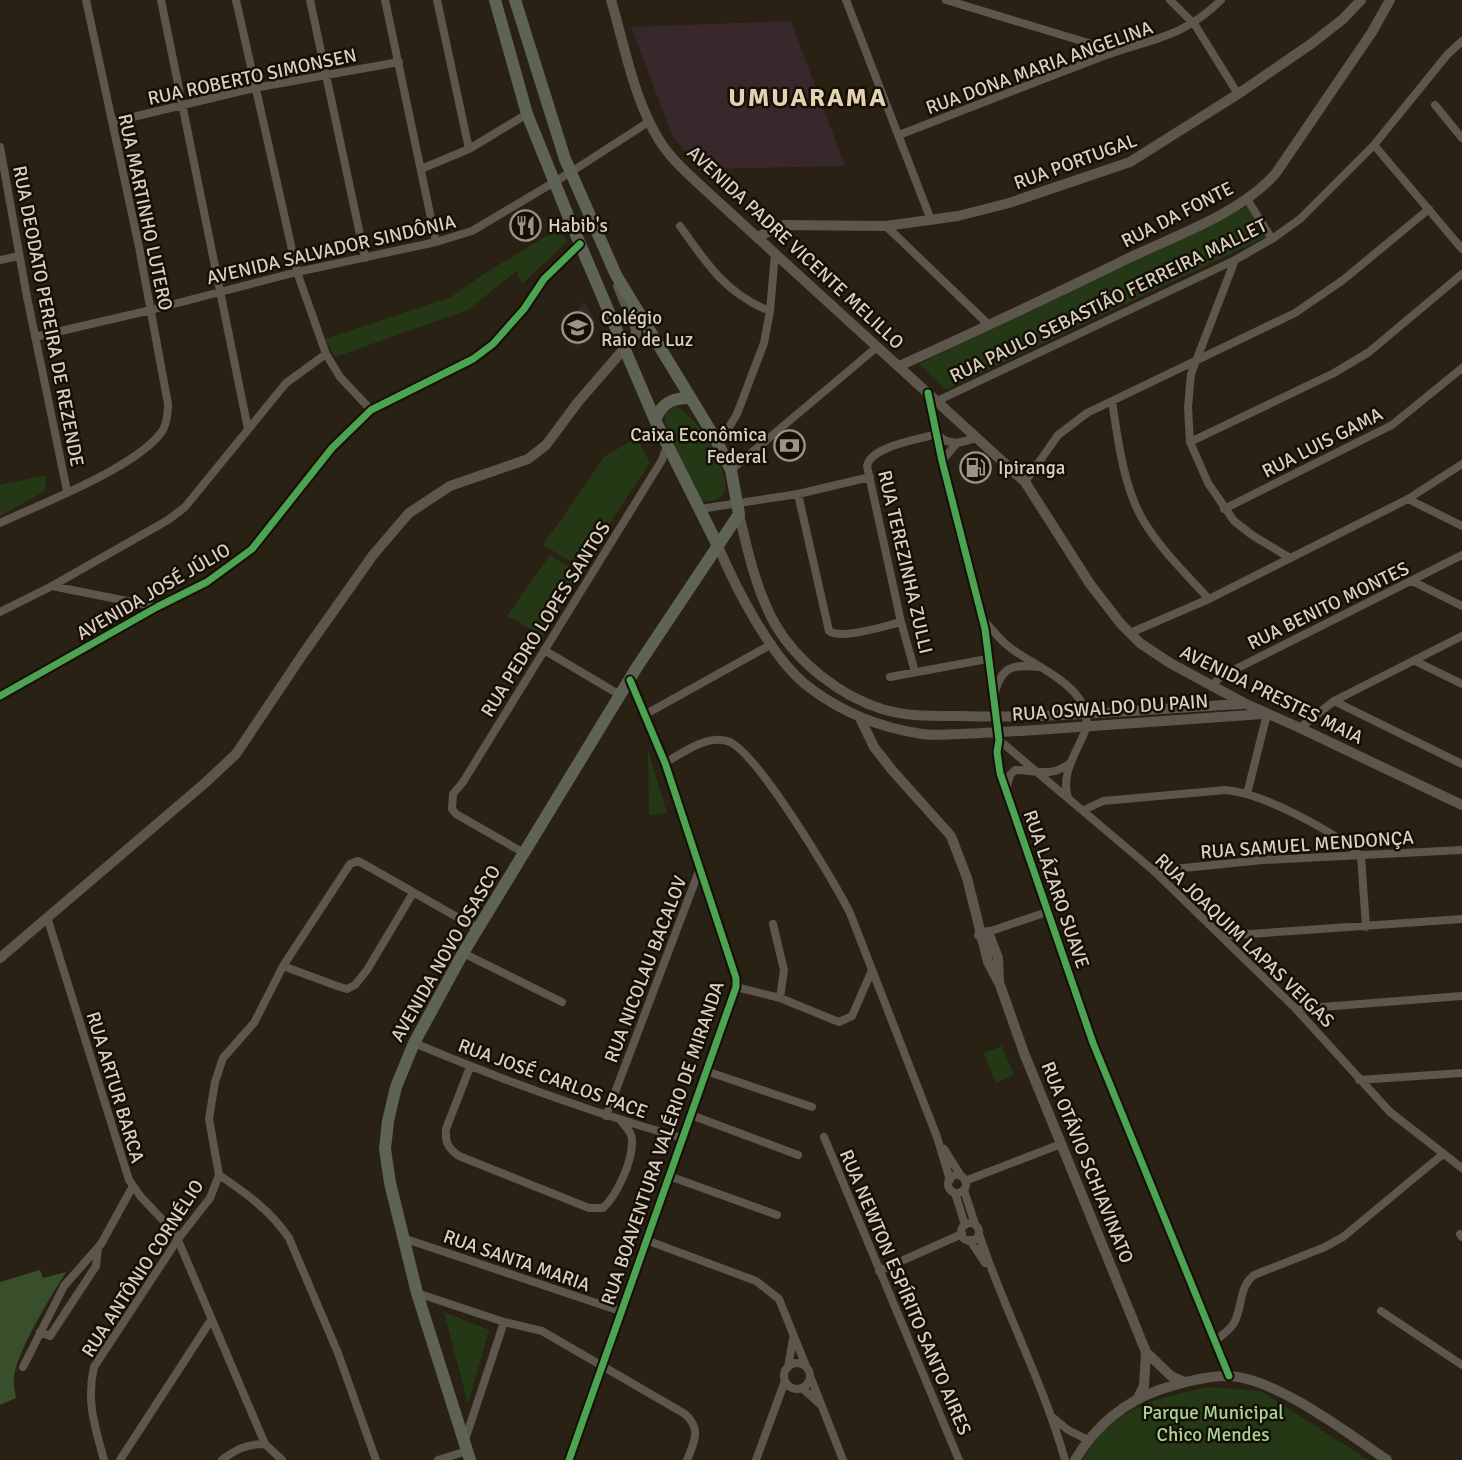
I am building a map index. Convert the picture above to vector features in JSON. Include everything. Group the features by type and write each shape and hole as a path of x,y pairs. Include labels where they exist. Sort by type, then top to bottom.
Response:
{"main road":[{"path":"495,0 527,114 554,181 655,420 718,546"},
{"path":"515,0 545,100 571,172 615,275 715,438 731,470 738,508"},
{"name":"AVENIDA PADRE VICENTE MELILLO","path":"611,0 650,121 673,158 933,397"},
{"name":"RUA PORTUGAL","path":"757,237 784,225 886,226 931,220 1009,204 1130,162 1238,94 1343,19 1361,0"},
{"name":"RUA DA FONTE","path":"899,366 1190,229 1247,199 1265,186 1391,1"},
{"path":"0,958 236,754 373,555 409,513 450,486 528,459 546,445 594,383 634,341 636,329 615,275"},
{"name":"AVENIDA PRESTES MAIA","path":"933,397 1025,482 1090,584 1130,633 1155,653 1244,704 1462,805"},
{"path":"655,420 659,410 670,400 690,398"},
{"name":"AVENIDA NOVO OSASCO","path":"467,1451 417,1293 390,1183 384,1149 387,1121 396,1087 414,1043 463,953 620,695 718,546 738,508"},
{"name":"RUA OSWALDO DU PAIN","path":"738,508 755,579 777,627 802,658 824,678 849,695 882,709 917,715 994,718 1244,704"},
{"name":"RUA OSWALDO DU PAIN","path":"718,546 727,568 772,644 808,687 860,718 924,734 998,736 1087,726 1267,714"},
{"name":"RUA OTÁVIO SCHIAVINATO","path":"860,718 874,747 892,771 951,836 984,934 988,962 1000,985 1024,1053 1146,1352 1171,1376 1185,1382"},
{"name":"RUA OTÁVIO SCHIAVINATO","path":"1138,1398 1144,1386 1146,1352"},
{"path":"1075,1460 1101,1424 1138,1398 1185,1382 1229,1376 1267,1386 1294,1400 1387,1460"}],"street":[{"name":"RUA MARTINHO LUTERO","path":"67,491 117,468 141,451 162,431 168,404 113,122 86,0"},
{"path":"161,0 248,429"},
{"path":"236,0 297,272 326,354 340,377 371,411"},
{"path":"310,0 365,258"},
{"path":"385,0 436,242"},
{"path":"438,0 469,149"},
{"path":"846,0 931,220"},
{"path":"946,0 1115,51"},
{"path":"1170,0 1194,23 1238,94"},
{"name":"RUA DONA MARIA ANGELINA","path":"899,135 1115,51 1161,39 1194,23 1221,0"},
{"name":"RUA PAULO SEBASTIÃO FERREIRA MALLET","path":"933,397 1235,260 1272,239 1300,219 1374,145 1447,55 1462,41"},
{"name":"RUA ROBERTO SIMONSEN","path":"113,122 254,88 398,62"},
{"path":"1435,105 1462,138"},
{"path":"421,169 469,149 527,114"},
{"name":"AVENIDA SALVADOR SINDÔNIA","path":"35,337 150,310 220,290 436,242 472,231 650,121"},
{"path":"1374,145 1462,249"},
{"name":"RUA DEODATO PEREIRA DE REZENDE","path":"0,147 19,256 67,491"},
{"path":"1247,199 1272,239"},
{"path":"1025,482 1058,435 1087,413 1295,313 1320,297 1429,209"},
{"path":"680,226 723,283 737,295 770,311"},
{"path":"886,226 989,325"},
{"name":"AVENIDA JOSÉ JÚLIO","path":"0,696 207,582 252,550 332,448 371,411 473,359 493,344 524,309 544,279 580,244"},
{"path":"715,438 728,429 737,414 764,343 775,254"},
{"path":"0,260 19,256"},
{"path":"1235,260 1195,362 1189,386 1190,442 1208,483 1234,521 1252,536 1290,558"},
{"path":"1190,442 1334,373 1369,352 1462,274"},
{"path":"731,470 877,346"},
{"path":"0,611 52,586 168,520 185,507 286,383 326,354"},
{"name":"RUA LUIS GAMA","path":"1224,509 1392,425 1462,368"},
{"name":"RUA LÁZARO SUAVE","path":"933,397 936,434 942,461 985,629 998,736 998,764 1106,1077 1229,1376"},
{"path":"1112,401 1131,492 1142,519 1174,561 1209,599"},
{"path":"936,434 946,441 957,443 977,438"},
{"name":"RUA TEREZINHA ZULLI","path":"915,672 901,622 867,466 869,458 877,452 936,434"},
{"path":"942,461 957,443"},
{"name":"RUA PEDRO LOPES SANTOS","path":"524,853 466,822 452,809 453,794 662,460 667,446"},
{"path":"1130,633 1209,599 1408,499 1462,464"},
{"path":"700,509 738,508 870,477"},
{"path":"0,523 67,491"},
{"path":"798,494 829,631 845,635 901,622"},
{"path":"1408,499 1462,526"},
{"name":"RUA BENITO MONTES","path":"1212,686 1220,677 1462,555"},
{"path":"1412,581 1462,606"},
{"path":"52,586 158,607"},
{"path":"982,618 1012,649 1061,678 1086,713 1087,726 1065,781 1068,797"},
{"path":"1300,728 1334,701 1462,636"},
{"path":"646,714 772,644"},
{"path":"544,650 620,695"},
{"name":"RUA TEREZINHA ZULLI","path":"890,677 988,659"},
{"path":"1415,661 1462,684"},
{"path":"992,702 996,686 1006,670 1018,665 1043,667"},
{"name":"RUA BOAVENTURA VALÉRIO DE MIRANDA","path":"569,1460 736,987 736,978 723,934 699,871 665,763 630,680"},
{"path":"1334,701 1462,764"},
{"path":"1247,794 1267,714"},
{"name":"RUA JOAQUIM LAPAS VEIGAS","path":"998,736 1154,871 1296,1009 1390,1112 1462,1168"},
{"path":"665,763 695,746 713,740 729,741 747,756 766,779 836,887 850,913 937,1137 950,1180 949,1187 955,1193 965,1239 970,1241 991,1271"},
{"path":"1038,773 1062,770 1072,761"},
{"name":"RUA LÁZARO SUAVE","path":"1006,790 1010,775 1015,770 1038,773"},
{"path":"1084,810 1102,800 1226,790 1247,794 1332,833 1361,856 1366,927"},
{"name":"RUA SAMUEL MENDONÇA","path":"1154,871 1263,860 1462,850"},
{"path":"376,1460 338,1353 289,1238 279,1223 249,1196 219,1175 209,1119 215,1082 223,1058 254,1023 283,966 351,864 358,861 362,863 478,929"},
{"name":"RUA NICOLAU BACALOV","path":"606,1116 699,871"},
{"path":"283,966 347,989 355,985 367,970 413,893"},
{"path":"984,934 1048,912"},
{"name":"RUA ARTUR BARCA","path":"47,917 123,1162 133,1186 175,1233 265,1444"},
{"path":"1221,936 1462,919"},
{"path":"773,924 784,970 780,998"},
{"path":"463,953 562,1002"},
{"path":"736,987 780,998 839,1022 852,1016 872,970"},
{"path":"1296,1009 1462,996"},
{"name":"RUA JOSÉ CARLOS PACE","path":"414,1043 470,1067 606,1116 682,1138"},
{"path":"470,1067 446,1129 448,1148 458,1156 589,1208 603,1208 612,1200 627,1167 633,1141 631,1133 621,1121"},
{"path":"706,1071 812,1107"},
{"path":"1359,1080 1462,1073"},
{"path":"691,1115 798,1155"},
{"name":"RUA NEWTON ESPÍRITO SANTO AIRES","path":"824,1137 959,1460"},
{"path":"937,1137 963,1182 991,1271 1051,1416 1065,1460"},
{"path":"955,1193 963,1182 1061,1144"},
{"path":"1216,1339 1235,1321 1246,1282 1254,1275 1325,1247 1343,1237 1443,1154"},
{"name":"RUA ANTÔNIO CORNÉLIO","path":"104,1460 90,1405 89,1387 94,1367 178,1240 210,1198 219,1175"},
{"path":"668,1176 777,1215"},
{"path":"950,1180 955,1176 963,1182"},
{"path":"23,1367 64,1286 99,1247 133,1186"},
{"path":"879,1271 975,1224"},
{"path":"970,1241 976,1239 979,1234"},
{"name":"RUA SANTA MARIA","path":"403,1238 620,1311"},
{"path":"646,1240 756,1281 772,1291 785,1312 793,1339 843,1460"},
{"path":"40,1332 50,1336 96,1266 99,1247"},
{"path":"417,1293 504,1322 542,1331 685,1414 695,1427 695,1440 687,1460"},
{"path":"1381,1311 1462,1365"},
{"path":"120,1460 211,1320"},
{"path":"438,1460 467,1451 504,1322"},
{"path":"756,1460 785,1381 793,1339"},
{"path":"788,1367 795,1364 806,1366"},
{"path":"785,1381 792,1388 802,1388 808,1383 810,1376"},
{"path":"775,1407 792,1388"},
{"path":"802,1388 823,1407"},
{"path":"1051,1416 1068,1430 1088,1440"},
{"path":"222,1460 231,1452 250,1444 265,1444 282,1460"}],"shaded area":[{"path":"791,21 845,166 699,169 672,135 631,27"},
{"name":"Colégio Raio de Luz","path":"584,301 595,322 577,347 561,334"}],"green space":[{"path":"1248,206 1268,236 946,390 919,364"},
{"path":"560,228 567,242 522,284 516,271 468,310 335,357 325,339 451,297"},
{"path":"676,407 697,425 718,459 724,476 725,490 717,499 700,501 665,421 665,413"},
{"path":"637,438 650,463 581,567 543,545 605,456"},
{"path":"46,475 45,491 0,516 0,485"},
{"path":"550,555 580,574 543,636 507,616"},
{"path":"648,750 667,813 649,815"},
{"path":"1002,1046 1014,1075 996,1083 984,1053"},
{"path":"40,1270 43,1278 66,1272 22,1351 14,1376 16,1398 0,1405 0,1282"},
{"path":"444,1312 489,1330 468,1404"},
{"name":"Parque Municipal Chico Mendes","path":"1209,1387 1261,1391 1368,1460 1082,1460 1101,1434 1124,1415 1151,1402"}],"cycle path":[{"path":"0,696 157,607 207,582 252,549 332,448 371,410 473,359 493,344 524,309 544,279 580,244"},
{"path":"928,393 942,461 985,629 999,740 997,752 1000,773 1093,1043 1229,1376"},
{"path":"569,1460 736,987 736,978 665,763 630,680"}],"place":[{"name":"Habib's","path":"525,225"},
{"name":"Colégio Raio de Luz","path":"578,328"},
{"name":"Caixa Econômica Federal","path":"790,445"},
{"name":"Ipiranga","path":"975,467"}],"district":[{"name":"UMUARAMA","path":"808,97"}]}
